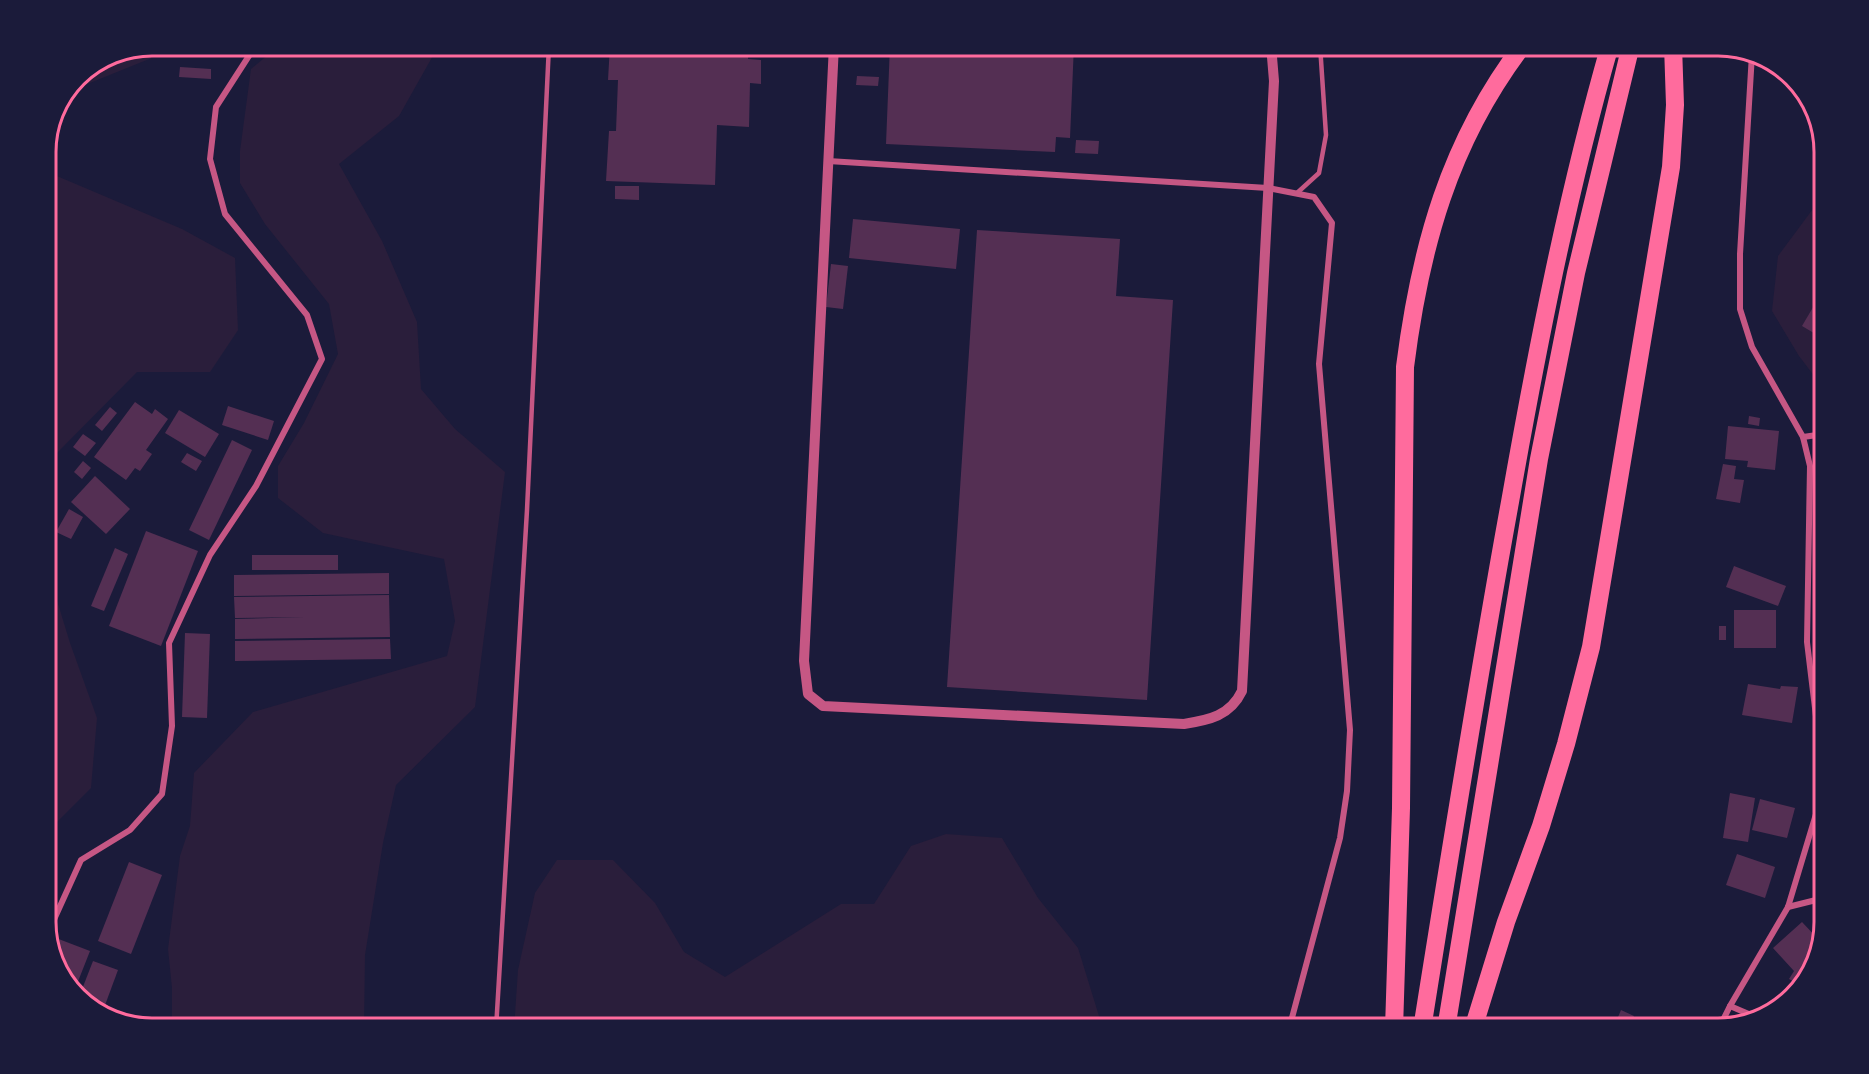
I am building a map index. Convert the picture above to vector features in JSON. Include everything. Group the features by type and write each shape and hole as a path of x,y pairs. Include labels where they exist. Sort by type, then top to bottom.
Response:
{"highway":[{"path":"1394,1018 1401,820 1405,367 1412,313 1440,198 1469,129 1515,56"},
{"path":"1424,1018 1487,627 1534,371 1572,192 1607,56"},
{"path":"1448,1018 1543,438 1576,273 1628,56"},
{"path":"1476,1018 1506,922 1541,826 1566,744 1591,647 1671,167 1676,105 1674,56"}],"street":[{"path":"56,915 81,860 130,830 162,794 172,726 170,644 210,555 256,486 322,358 307,315 225,214 210,159 216,107 249,56"},
{"path":"833,56 804,661 808,694 823,706 1184,724 1216,718 1236,703 1242,691 1274,81 1272,56"},
{"path":"1751,62 1739,263 1740,309 1752,347 1803,437 1810,466 1812,491 1807,579 1807,642 1814,698"},
{"path":"828,161 1268,188 1314,197 1332,223 1319,364 1350,730 1347,791 1340,838 1292,1018"},
{"path":"1803,437 1813,436"},
{"path":"1724,1018 1788,907 1814,821"},
{"path":"1788,907 1814,901"},
{"path":"1730,1006 1747,1013"}],"lane":[{"path":"497,1018 527,510 548,56"},
{"path":"1297,193 1319,173 1326,135 1321,56"}],"shaded area":[{"path":"139,56 157,56 81,87 104,68 121,61"},
{"path":"267,56 433,56 399,116 339,164 382,241 417,322 421,389 455,429 505,472 475,707 396,785 383,843 365,955 364,1018 172,1018 168,949 180,856 190,826 194,773 253,712 447,656 455,621 444,559 323,533 278,498 278,466 304,423 338,354 329,304 265,224 240,183 240,151 251,69"},
{"path":"56,176 182,229 235,258 238,330 210,372 137,372 56,454"},
{"path":"1813,209 1813,375 1772,311 1778,256"},
{"path":"56,597 97,718 91,788 56,823"},
{"path":"946,834 1002,838 1038,898 1078,948 1100,1018 515,1018 518,970 535,893 557,860 613,860 655,903 684,952 725,977 841,904 874,904 911,846"}],"building":[{"path":"609,56 748,56 748,59 761,60 761,84 750,83 749,127 717,125 715,185 606,181 609,131 616,131 618,80 608,80"},
{"path":"890,56 1074,56 1070,138 1056,137 1055,152 886,144"},
{"path":"180,67 211,69 211,79 179,77"},
{"path":"857,76 879,77 878,86 856,85"},
{"path":"1076,140 1099,141 1098,154 1075,153"},
{"path":"615,186 639,186 639,200 615,199"},
{"path":"853,219 960,229 956,269 849,258"},
{"path":"977,230 1120,239 1116,296 1173,300 1147,700 947,687"},
{"path":"831,264 848,266 843,309 826,307"},
{"path":"1813,307 1813,333 1802,326"},
{"path":"135,402 152,414 155,409 168,419 146,450 152,454 140,471 135,468 126,480 94,457"},
{"path":"228,406 274,421 268,440 222,425"},
{"path":"110,407 117,413 102,431 95,425"},
{"path":"179,410 219,434 205,457 165,433"},
{"path":"1749,416 1760,418 1759,426 1748,424"},
{"path":"1728,426 1779,431 1775,470 1747,467 1748,461 1725,459"},
{"path":"83,434 96,443 85,456 73,447"},
{"path":"232,440 252,450 209,540 189,530"},
{"path":"187,453 202,461 196,471 181,462"},
{"path":"83,461 91,468 82,479 74,472"},
{"path":"1723,464 1736,466 1734,479 1744,480 1740,503 1716,499"},
{"path":"95,476 130,509 106,534 71,502"},
{"path":"69,509 83,517 71,539 56,532"},
{"path":"146,531 198,551 161,646 109,626"},
{"path":"115,548 128,554 104,611 91,606"},
{"path":"252,555 338,555 338,570 252,570"},
{"path":"1734,566 1786,586 1778,606 1726,587"},
{"path":"389,573 389,594 234,596 234,575"},
{"path":"389,595 390,637 235,639 235,619 306,617 235,618 234,597"},
{"path":"1734,610 1776,610 1776,648 1734,648"},
{"path":"1719,626 1726,626 1726,640 1719,640"},
{"path":"185,633 210,634 207,718 182,717"},
{"path":"390,639 391,659 235,661 235,641"},
{"path":"1748,684 1780,689 1781,686 1798,687 1792,723 1742,715"},
{"path":"1730,793 1755,798 1748,842 1723,838"},
{"path":"1760,799 1795,808 1787,838 1752,830"},
{"path":"1737,854 1775,867 1765,898 1726,885"},
{"path":"129,862 162,875 131,954 98,941"},
{"path":"1802,922 1813,934 1806,959 1794,981 1789,979 1794,971 1773,948"},
{"path":"57,938 90,951 78,983 65,965"},
{"path":"93,961 118,970 105,1006 82,988"},
{"path":"1621,1010 1634,1016 1633,1018 1618,1018"}]}
